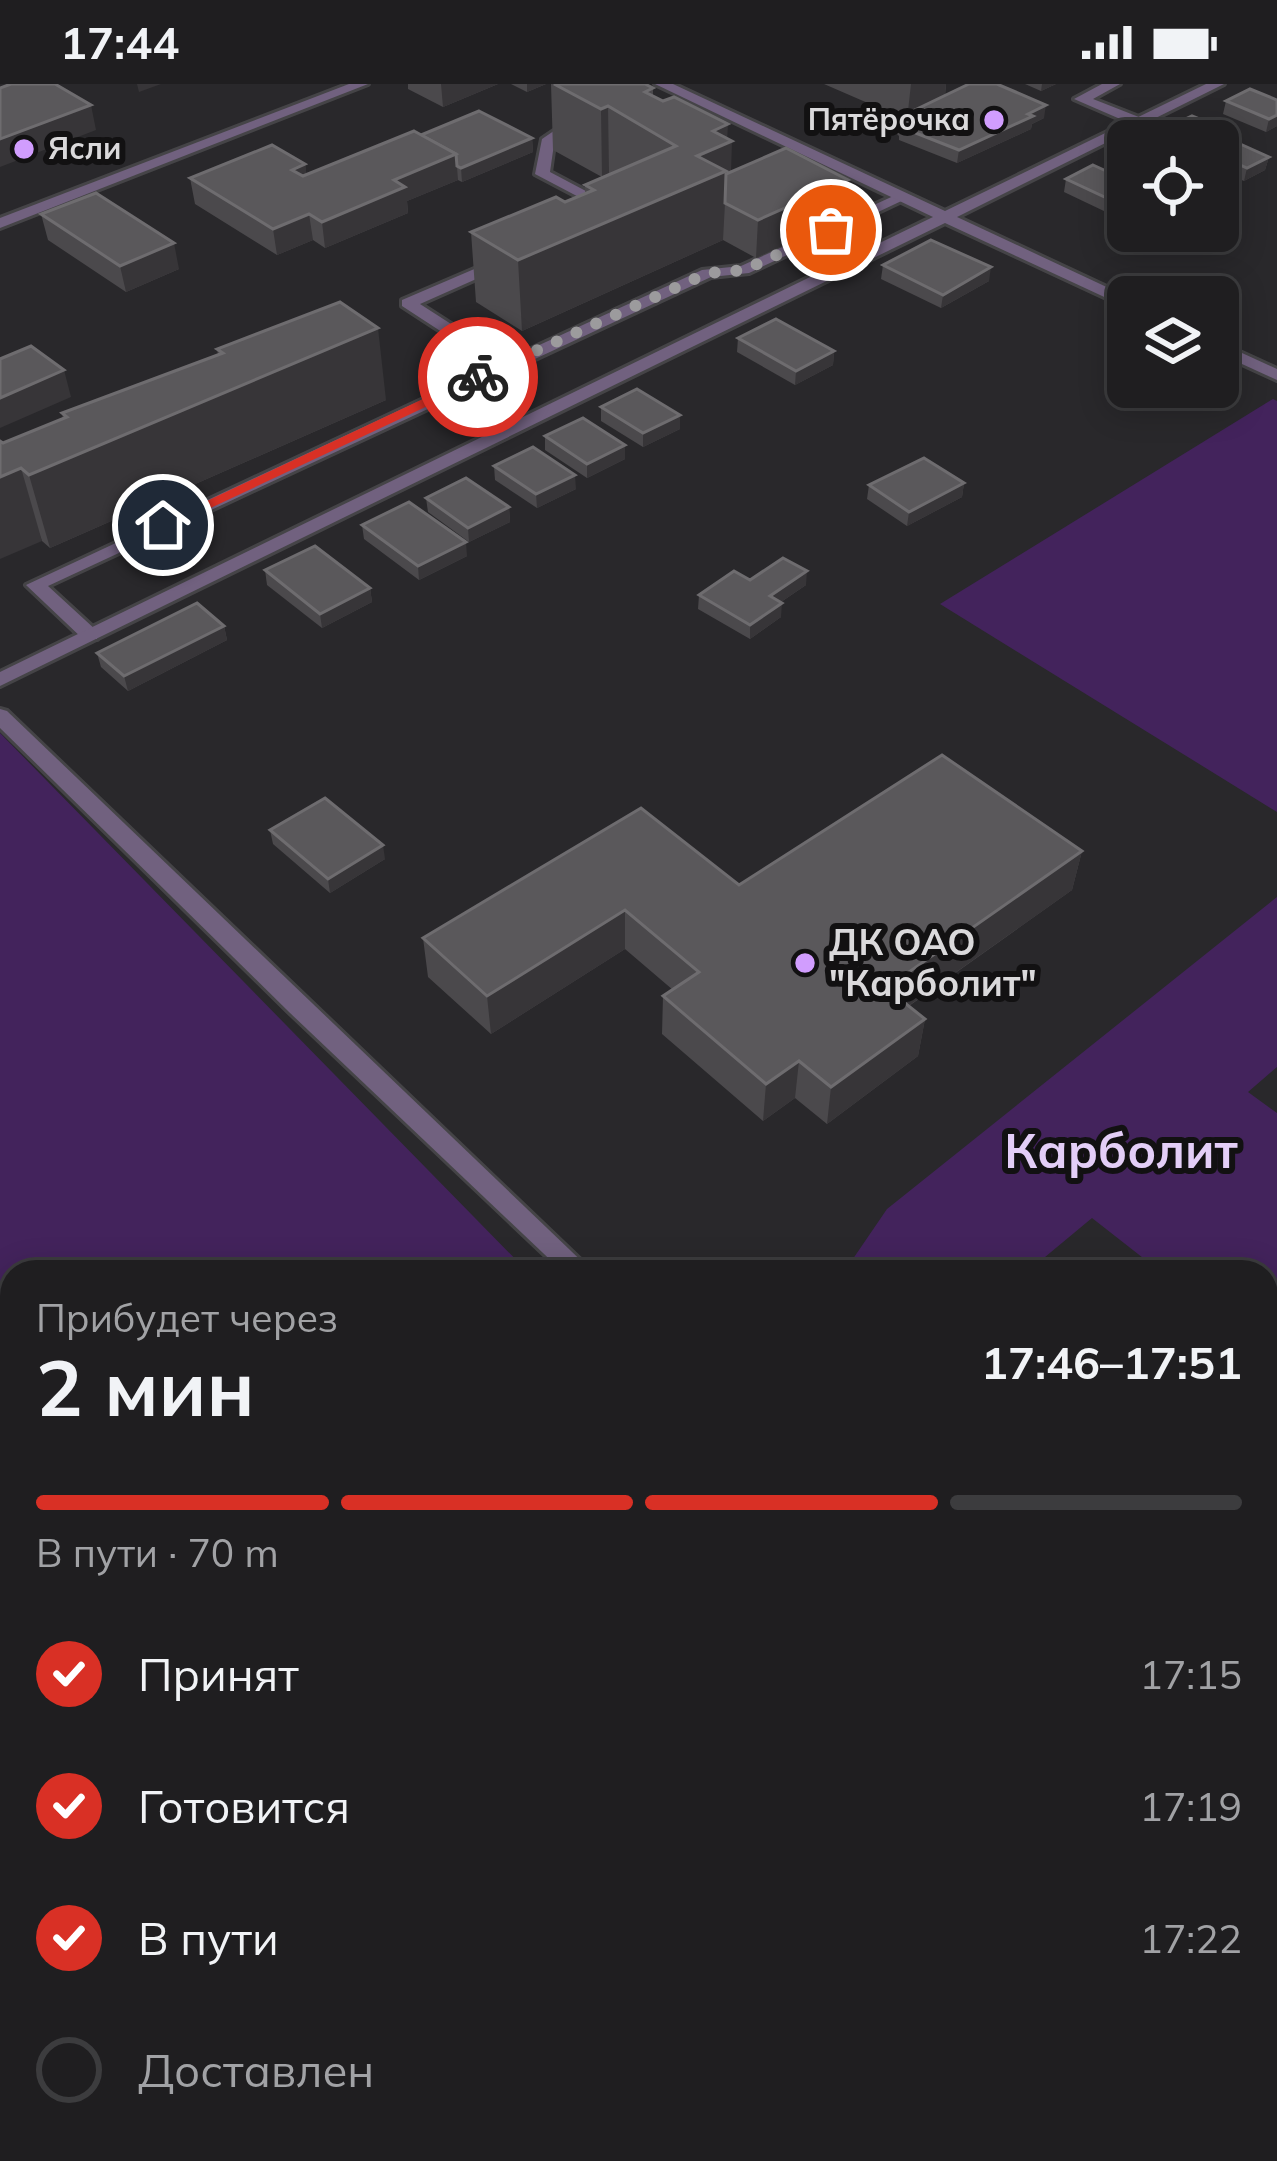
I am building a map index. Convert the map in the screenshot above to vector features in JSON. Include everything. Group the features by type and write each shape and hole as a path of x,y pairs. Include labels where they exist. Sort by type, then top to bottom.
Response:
{"street":[{"path":"0,223 361,84"},
{"path":"595,221 615,212 542,173 547,142 632,84"},
{"path":"662,84 1107,293"},
{"path":"1113,84 1081,99 1134,120"},
{"path":"1143,120 1217,84"},
{"path":"0,680 1107,138"},
{"path":"90,635 35,585 708,273 744,270 905,196"},
{"path":"504,365 408,303 512,258"},
{"path":"1239,357 1277,375"},
{"path":"0,716 297,1006 567,1260"}],"shaded area":[{"path":"1273,399 1277,401 1277,812 940,604"},
{"path":"0,733 516,1260 0,1260"},
{"path":"1277,897 1277,1067 1248,1092 1277,1113 1277,1260 1146,1260 1092,1218 1041,1260 852,1260 887,1209"}],"building":[{"path":"55,84 91,105 0,139 0,88"},
{"path":"554,84 645,84 653,88 645,92 663,101 674,97 728,124 713,131 732,141 697,156 726,171 518,260 471,232 556,197 565,202 594,190 585,185 676,146 608,106 601,109"},
{"path":"969,84 997,84 1046,105 1028,114 1033,116 959,150 900,127 896,119"},
{"path":"1250,89 1277,100 1277,115 1269,119 1226,101"},
{"path":"479,111 532,138 461,168 456,154 421,135"},
{"path":"414,131 456,154 394,180 405,187 322,222 309,214 273,229 190,178 272,145 305,164 292,170 303,176"},
{"path":"1239,143 1269,157 1247,168 1239,164"},
{"path":"786,148 848,180 758,220 725,203 726,174"},
{"path":"1093,165 1107,171 1107,198 1066,179"},
{"path":"96,193 174,243 120,266 41,214"},
{"path":"931,240 991,267 943,295 883,265"},
{"path":"340,302 378,328 29,475 21,468 0,477 0,441"},
{"path":"776,319 834,351 796,371 738,338"},
{"path":"31,346 64,370 0,398 0,359"},
{"path":"637,389 680,415 643,433 601,407"},
{"path":"583,418 625,445 587,464 545,436"},
{"path":"533,447 575,475 536,494 494,466"},
{"path":"924,458 964,483 909,512 869,485"},
{"path":"466,478 509,507 468,528 426,498"},
{"path":"409,502 466,542 418,566 362,525"},
{"path":"315,546 370,588 320,614 265,570"},
{"path":"783,558 807,571 770,596 782,603 750,625 699,595 734,571 750,580"},
{"path":"197,603 224,626 124,676 97,653"},
{"name":"ДК ОАО \"Карболит\"","path":"942,755 1082,851 886,988 925,1019 831,1087 799,1061 766,1084 663,996 699,972 625,910 487,996 423,938 641,808 739,885"},
{"path":"325,798 383,845 328,879 270,830"}],"way so far":[{"path":"478,377 708,273 744,270 831,230"}],"place":[{"name":"Пятёрочка","path":"994,120"},
{"name":"Ясли","path":"24,149"},
{"name":"ДК ОАО \"Карболит\"","path":"805,963"}],"district":[{"name":"Карболит","path":"1121,1151"}],"route":[{"path":"163,525 478,377"}]}
